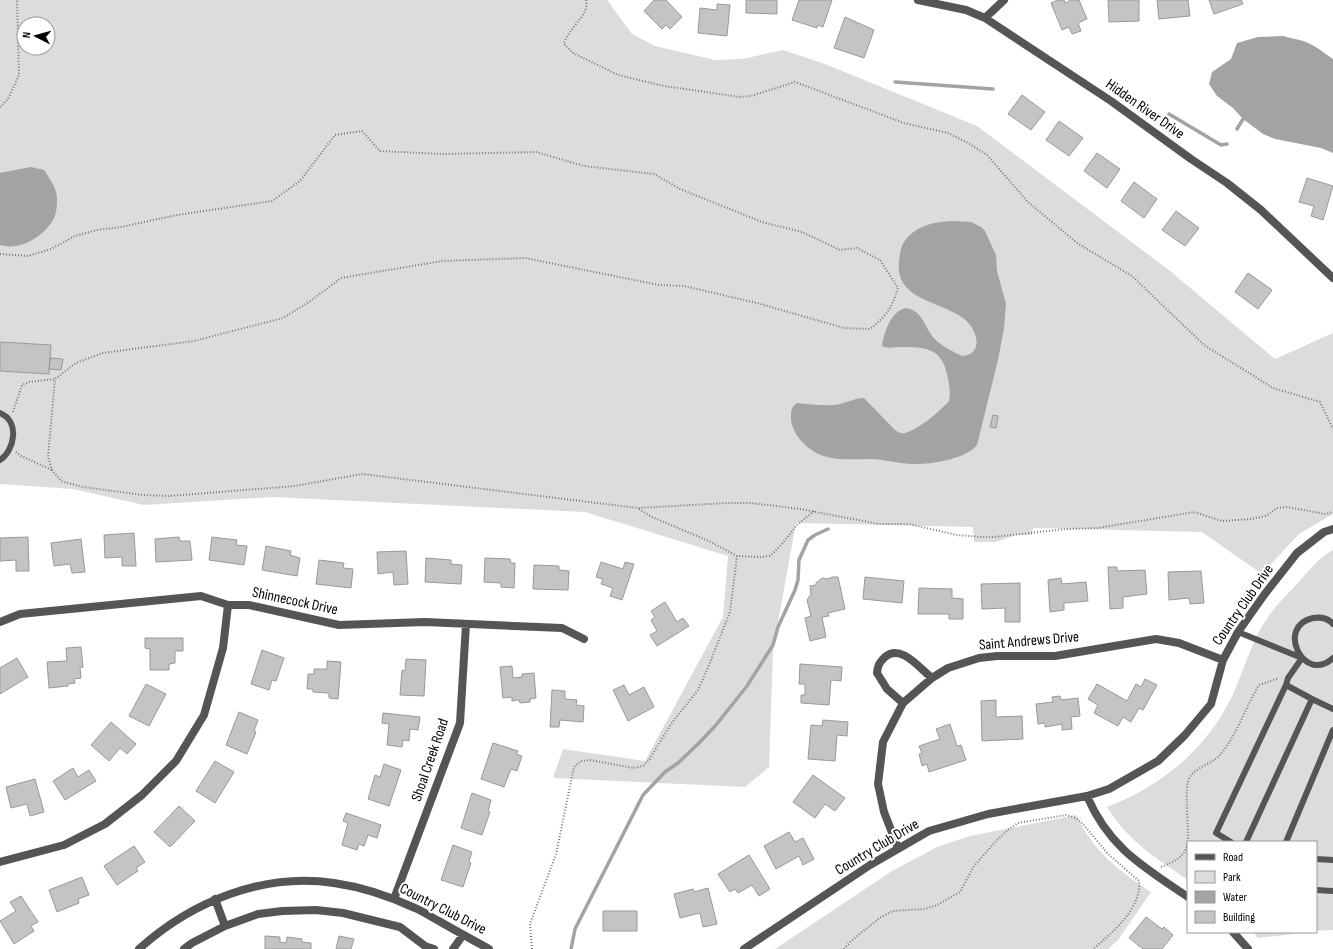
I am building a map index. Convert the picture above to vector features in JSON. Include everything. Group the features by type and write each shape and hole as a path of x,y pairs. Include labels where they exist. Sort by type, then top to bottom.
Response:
{"street":[{"name":"Hidden River Drive","path":"918,0 966,10 985,18 1111,101 1191,160 1227,182 1261,210 1333,278"},
{"path":"985,18 1004,0"},
{"name":"Country Club Drive","path":"744,949 898,848 929,831 967,819 1087,796 1109,789 1158,761 1185,735 1211,704 1223,660 1238,632 1264,595 1297,553 1324,532 1333,529"},
{"name":"Shinnecock Drive","path":"0,622 20,614 201,596 228,604 250,605 339,626 425,622 562,628 584,639"},
{"path":"0,862 64,845 105,824 142,795 176,761 204,715 223,648 228,604"},
{"name":"Shoal Creek Road","path":"394,899 460,723 466,624"},
{"name":"Saint Andrews Drive","path":"898,848 884,812 878,784 883,742 903,703 932,678 948,668 979,658 997,656 1055,656 1156,639 1179,643 1223,660"},
{"path":"903,703 887,688 877,673 879,663 888,655 896,652 906,656 932,678"},
{"path":"1087,796 1094,813 1110,837 1126,854 1187,896"},
{"name":"Country Club Drive","path":"139,949 158,932 180,917 215,899 250,888 281,882 310,881 333,882 357,887 394,899 417,908 489,949"},
{"path":"215,899 225,926"},
{"path":"184,949 192,943 225,926 258,914 282,911 316,910 343,913 400,927 425,946 434,949"},
{"path":"1234,933 1248,949"},
{"path":"453,949 463,934"}],"lane":[{"path":"0,413 8,420 14,434 11,447 5,457 0,460"},
{"path":"1302,658 1294,644 1295,636 1302,623 1316,618 1324,618 1333,624"},
{"path":"1238,632 1302,658 1308,663 1324,664 1333,658"},
{"path":"1229,841 1216,833 1286,683 1302,658"},
{"path":"1286,683 1312,699 1333,709"},
{"path":"1246,841 1312,699"},
{"path":"1286,841 1333,730"},
{"path":"1317,859 1333,860"},
{"path":"1317,890 1333,891"}],"path":[{"path":"0,107 8,99 20,75 17,0"},
{"path":"586,0 586,10 565,36 564,44 573,52 618,76 664,86 740,97 752,96 795,82 904,123 948,133 979,149 987,155 1009,178 1028,202 1077,243 1132,276 1204,345 1274,388 1320,402 1333,429"},
{"path":"0,254 28,256 51,248 75,236 97,230 121,227 177,215 272,202 300,181 335,135 362,131 380,152 441,154 536,152 584,166 654,174 680,189 762,222 802,232 840,250 857,248 880,260 898,288 894,302 885,316 870,329 837,326 757,303 684,286 659,285 525,258 442,260 341,278 309,302 283,318 194,341 103,353 76,363 55,379 29,382 22,385 8,420"},
{"path":"55,379 48,457 52,470 61,482 83,487 143,495 169,496 295,486 362,474 638,508 751,503 814,511 879,524 909,524 957,535 994,537 1043,531 1098,528 1194,512 1222,521 1251,519 1266,516 1277,508 1287,507 1325,514 1333,512"},
{"path":"11,447 21,456 52,470"},
{"path":"638,508 652,517 711,542 737,556 761,558 770,556 782,544 797,524 814,511"},
{"path":"532,949 530,924 556,854 574,767 581,761 590,760 634,768 643,766 649,760 671,724 698,690 707,670 730,612 737,556"},
{"path":"1138,880 1181,856 1186,848 1186,800 1188,780 1192,773 1204,767 1219,756 1230,741 1259,685 1279,678 1286,683"},
{"path":"844,949 851,941 881,917 892,911 924,909 935,906 960,892 974,866 996,841 1018,823 1066,815 1076,818 1083,824 1108,854 1138,880 1140,889 1138,897 1117,927 1093,949"}],"green space":[{"path":"0,0 607,0 632,34 655,46 715,60 742,59 783,50 825,64 977,126 1170,271 1275,359 1333,333 1333,514 1299,534 1262,574 1202,532 1033,528 1032,535 1016,535 996,542 974,542 973,527 796,523 773,650 769,767 745,787 553,778 563,749 645,761 723,617 728,556 585,512 273,497 144,505 73,489 0,484"},
{"path":"1333,550 1333,930 1317,931 1317,841 1187,841 1187,879 1143,848 1133,839 1115,819 1107,807 1126,799 1163,778 1194,751 1208,735 1230,700 1256,637 1268,617 1322,557"},
{"path":"1076,815 1083,828 1099,850 1118,868 1151,892 1118,940 1108,949 775,949 892,871 937,847 970,836"},
{"path":"1254,933 1302,933 1258,938"}],"water":[{"path":"1284,36 1310,44 1333,59 1333,153 1321,148 1275,139 1263,134 1217,96 1209,84 1212,72 1231,59 1237,43 1258,37"},
{"path":"31,167 44,170 53,185 57,197 56,214 49,226 30,241 15,246 0,245 0,173"},
{"path":"938,222 971,222 981,227 985,231 996,255 997,271 1006,304 1004,328 998,360 977,445 965,454 947,460 918,464 906,464 872,459 839,459 821,455 810,449 796,434 791,422 791,412 797,403 833,405 864,398 895,430 904,433 922,424 949,401 950,391 947,374 944,365 936,354 924,348 889,348 882,346 886,329 892,318 900,310 905,308 917,313 933,337 947,348 962,356 969,354 974,350 976,345 975,333 968,322 953,312 911,292 904,284 900,275 899,262 901,250 908,237 913,232 925,226"}],"building":[{"path":"654,0 666,0 682,17 670,29 666,25 662,29 644,11"},
{"path":"746,0 777,0 777,14 746,13"},
{"path":"799,0 832,0 823,27 818,25 817,28 792,20"},
{"path":"1058,0 1064,0 1065,3 1071,0 1079,0 1087,19 1078,23 1081,31 1072,34 1069,27 1062,30 1051,3"},
{"path":"1108,0 1139,0 1139,21 1109,22"},
{"path":"1157,0 1188,0 1190,16 1159,19"},
{"path":"1209,0 1241,0 1243,4 1214,14"},
{"path":"717,4 730,5 727,36 698,33 700,8 717,10"},
{"path":"845,17 874,30 864,58 834,48"},
{"path":"1022,95 1045,112 1031,130 1008,114"},
{"path":"1059,121 1083,138 1069,156 1046,140"},
{"path":"1097,153 1120,169 1107,188 1084,171"},
{"path":"1307,178 1333,186 1323,220 1311,216 1314,206 1299,202"},
{"path":"1134,182 1157,199 1144,218 1121,201"},
{"path":"1176,211 1199,228 1185,246 1162,230"},
{"path":"1248,273 1272,290 1258,309 1235,292"},
{"path":"0,342 51,345 49,374 0,371"},
{"path":"50,358 63,359 61,370 49,369"},
{"path":"993,415 998,416 996,428 990,427"},
{"path":"134,533 136,566 122,566 122,557 105,558 104,535"},
{"path":"28,537 29,571 16,571 16,560 0,561 0,538"},
{"path":"179,537 180,541 190,541 192,560 156,562 155,539"},
{"path":"212,537 237,540 236,545 247,546 244,565 209,560"},
{"path":"81,539 85,572 72,573 70,564 54,566 51,543"},
{"path":"266,546 291,551 290,555 300,558 297,576 262,570"},
{"path":"406,551 408,584 394,585 393,572 378,574 377,552"},
{"path":"426,558 451,560 451,564 462,565 461,584 425,582"},
{"path":"485,558 510,559 511,563 515,563 514,588 501,587 501,583 484,582"},
{"path":"319,560 344,563 343,568 353,569 351,588 316,584"},
{"path":"601,562 623,569 625,562 634,564 622,600 610,596 613,588 601,584 603,579 596,577"},
{"path":"534,565 559,566 559,570 569,571 568,590 533,589"},
{"path":"1108,567 1117,567 1117,571 1145,570 1147,594 1123,597 1123,608 1110,609"},
{"path":"1201,571 1204,603 1190,604 1189,598 1169,600 1168,572"},
{"path":"838,577 845,609 828,613 829,616 822,617 826,637 810,641 805,618 811,616 807,600 811,594 810,586 816,585 816,583 822,578 828,579"},
{"path":"865,577 904,581 902,603 863,599"},
{"path":"1061,578 1062,584 1086,582 1088,601 1064,603 1064,610 1050,612 1048,580"},
{"path":"1020,583 1020,622 1005,622 1005,608 982,609 981,584"},
{"path":"919,588 952,589 952,598 963,599 963,619 949,619 949,614 918,614"},
{"path":"665,602 677,622 683,618 689,626 657,646 650,635 657,631 651,620 655,617 651,611"},
{"path":"145,638 183,638 183,651 175,651 175,663 169,664 169,670 150,670 150,649 145,648"},
{"path":"81,647 83,667 80,668 81,678 74,679 75,683 68,684 68,686 49,688 47,662 67,661 66,648"},
{"path":"262,650 284,658 276,681 272,680 269,690 251,684"},
{"path":"17,658 28,677 0,694 0,668"},
{"path":"406,659 426,660 424,696 400,695 402,670 405,671"},
{"path":"327,661 341,662 338,699 329,698 329,693 313,692 313,689 307,689 308,674 314,674 314,669 327,669"},
{"path":"800,664 842,667 841,681 831,680 829,705 801,703 801,695 805,695 805,684 799,684"},
{"path":"512,666 513,678 522,677 522,674 534,673 536,698 530,699 530,702 520,703 519,700 512,701 512,697 503,698 500,667"},
{"path":"1145,679 1157,685 1143,710 1139,708 1131,722 1123,717 1118,726 1094,713 1098,705 1088,699 1097,684 1127,701 1136,684 1141,687"},
{"path":"146,684 166,694 149,726 129,716"},
{"path":"624,685 629,695 644,687 654,707 628,721 613,690"},
{"path":"552,690 565,691 565,699 577,700 576,705 584,706 583,722 560,720 559,727 550,727"},
{"path":"1060,696 1061,700 1078,698 1080,716 1071,717 1072,729 1062,730 1062,724 1045,727 1045,723 1038,724 1036,704 1053,702 1052,697"},
{"path":"996,700 996,717 1022,716 1023,739 982,741 981,701"},
{"path":"239,712 258,720 254,731 256,732 247,754 226,745"},
{"path":"383,713 420,717 418,730 410,729 409,741 403,740 402,747 387,745 389,724 382,723"},
{"path":"823,720 848,722 847,736 837,735 835,761 808,759 811,725 822,726"},
{"path":"111,722 136,744 127,754 120,748 109,761 91,745"},
{"path":"950,724 957,746 961,745 966,760 929,772 927,764 922,766 919,754 922,753 919,746 940,739 936,729"},
{"path":"493,743 518,751 516,754 522,756 517,771 511,769 504,787 481,779"},
{"path":"215,761 234,772 215,803 196,791"},
{"path":"384,764 401,770 389,806 368,799 375,775 380,777"},
{"path":"73,768 78,777 89,770 96,781 65,800 53,781"},
{"path":"813,775 845,798 835,811 825,804 815,818 793,802"},
{"path":"35,779 44,812 30,816 27,804 11,808 6,787"},
{"path":"472,793 491,800 488,811 490,812 482,835 461,828"},
{"path":"179,806 195,821 170,847 154,832"},
{"path":"346,813 381,825 377,838 368,835 364,846 359,844 357,850 342,845 348,823 343,821"},
{"path":"789,832 795,842 803,838 814,859 803,865 799,856 776,869 764,846"},
{"path":"453,845 472,852 469,862 471,863 463,887 441,880"},
{"path":"134,846 145,862 136,868 138,871 117,885 104,866"},
{"path":"749,855 770,889 759,896 752,885 738,893 735,889 730,892 718,874"},
{"path":"82,877 89,895 78,899 79,903 57,912 49,890"},
{"path":"708,888 717,924 703,927 700,913 680,918 674,894 693,889 694,892"},
{"path":"21,896 38,922 31,926 34,931 14,944 0,921 16,911 10,902"},
{"path":"603,911 637,911 637,931 603,931"},
{"path":"1146,917 1162,929 1164,927 1173,935 1162,949 1143,949 1129,938"},
{"path":"265,936 280,937 280,942 286,943 287,937 302,939 302,942 311,943 311,949 265,949"},
{"path":"339,936 354,939 351,949 336,949"}],"waterway":[{"path":"895,82 993,89"},
{"path":"1169,114 1221,145 1227,144"},
{"path":"1237,129 1243,119"},
{"path":"571,949 575,929 643,795 665,772 678,763 699,743 716,725 747,686 773,645 778,627 795,590 798,580 799,560 808,540 828,529"}]}
